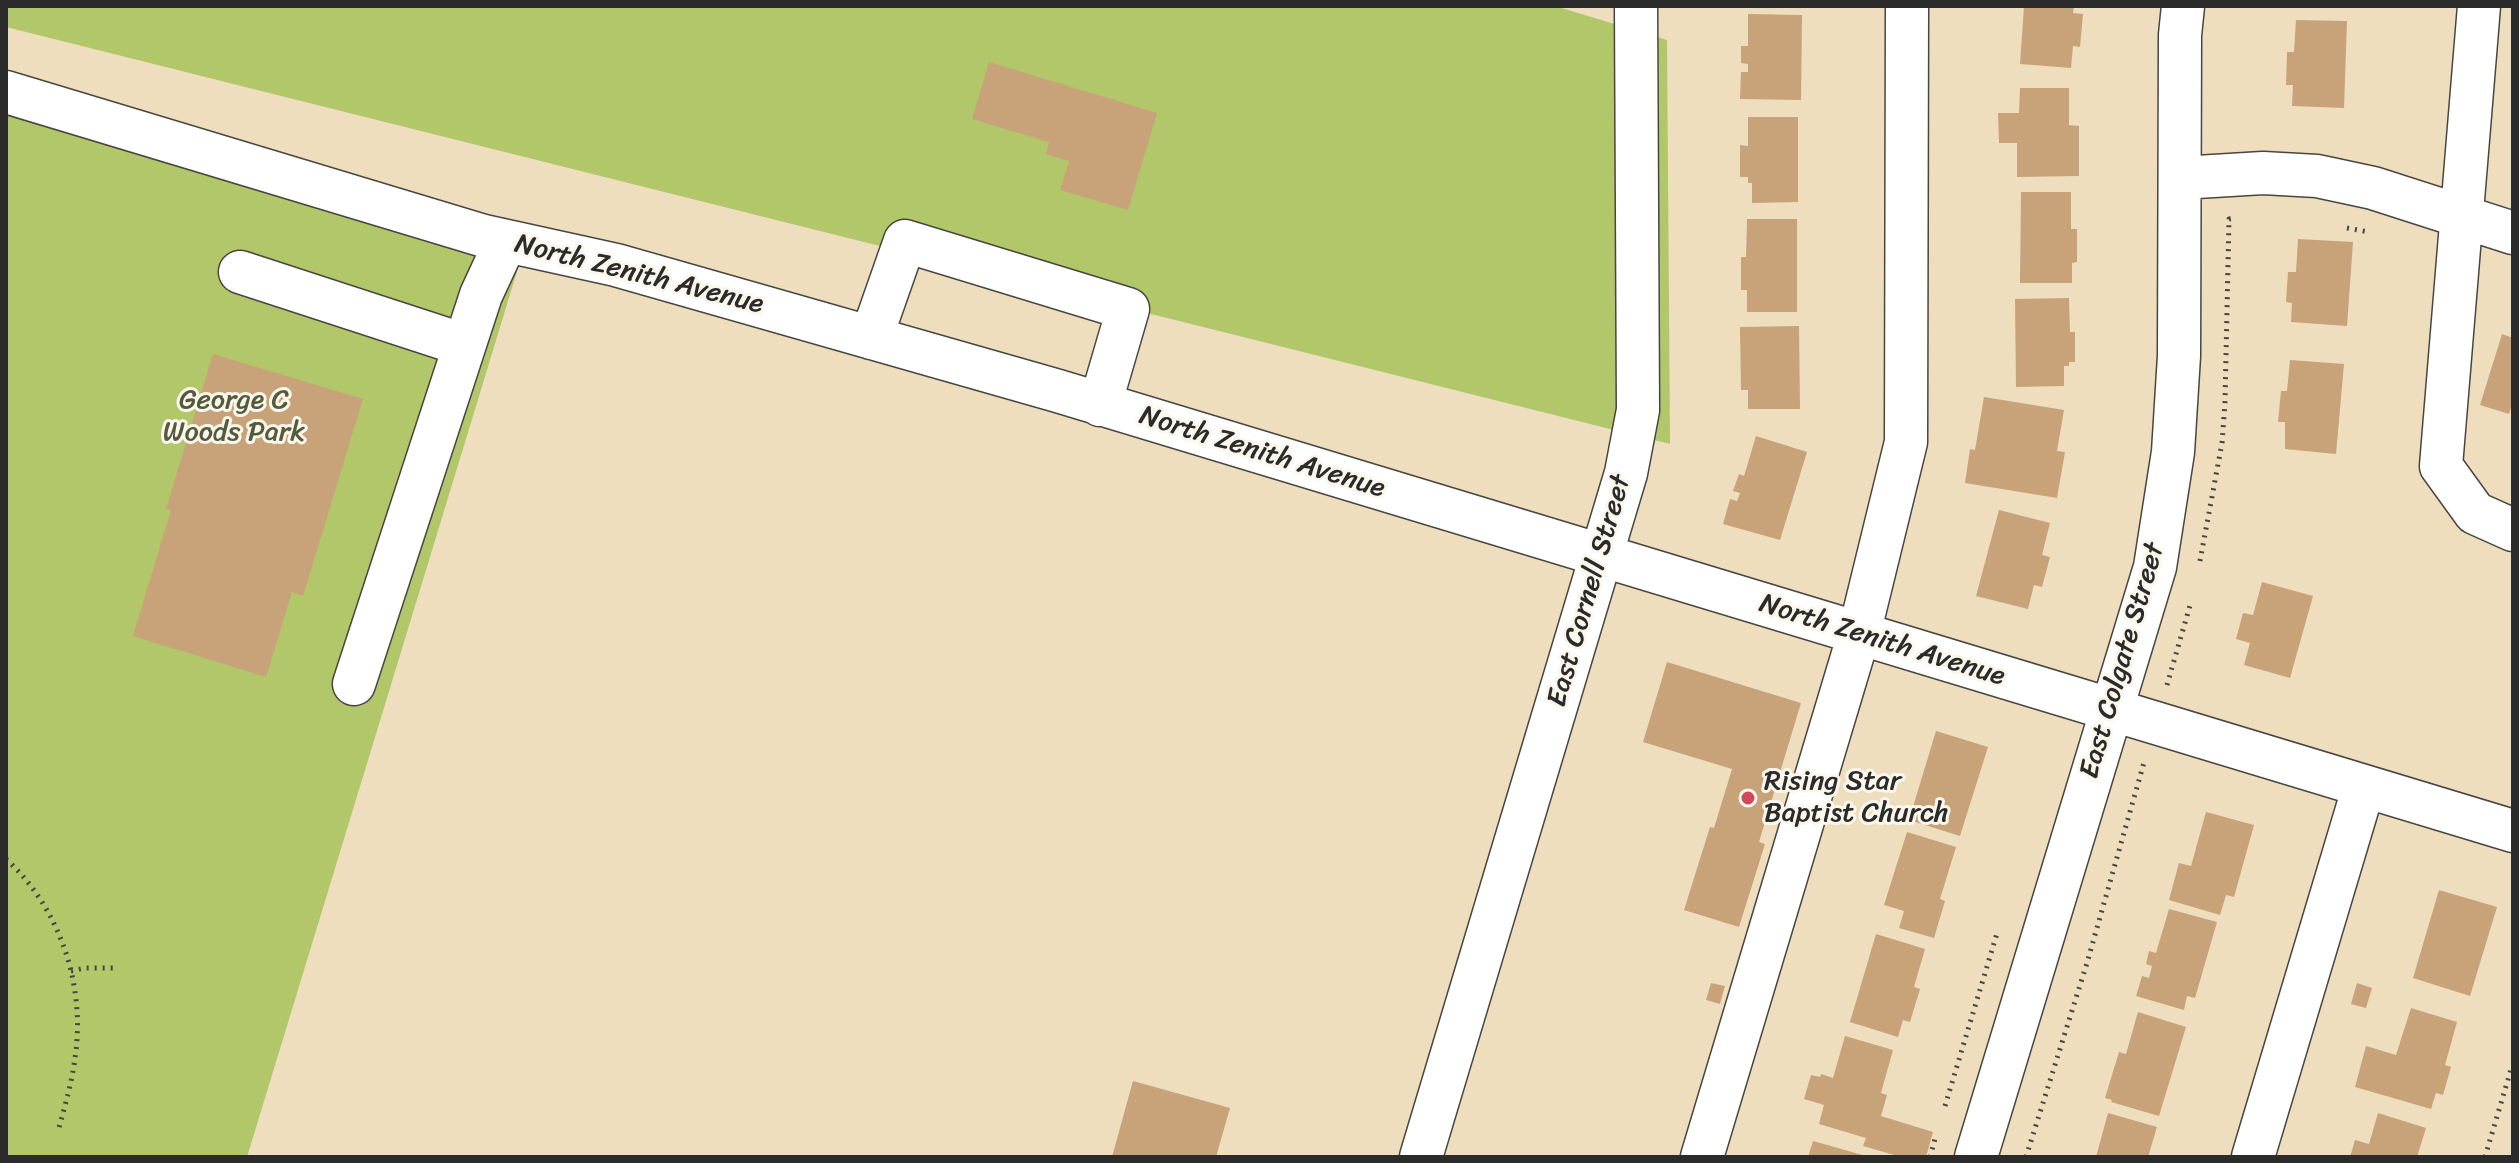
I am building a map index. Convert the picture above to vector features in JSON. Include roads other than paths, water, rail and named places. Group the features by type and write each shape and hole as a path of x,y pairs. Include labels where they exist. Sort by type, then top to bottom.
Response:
{"street":[{"name":"East Cornell Street","path":"1421,1157 1626,473 1638,410 1636,6"},
{"path":"1702,1157 1859,634 1906,442 1907,6"},
{"name":"East Colgate Street","path":"1976,1157 2155,567 2173,452 2179,356 2180,35 2183,6"},
{"path":"2479,6 2441,466 2475,513 2513,530"},
{"name":"North Zenith Avenue","path":"6,92 484,236 616,265 1100,405 2513,831"},
{"path":"2180,178 2263,173 2317,176 2373,188 2513,233"},
{"path":"354,684 481,295 506,241"},
{"path":"871,338 905,241 1128,309 1100,405"},
{"path":"240,272 464,345"},
{"path":"2253,1157 2364,786"}],"place":[{"name":"Rising Star Baptist Church","path":"1748,798"}],"park label":[{"name":"George C Woods Park","path":"234,417"}]}
